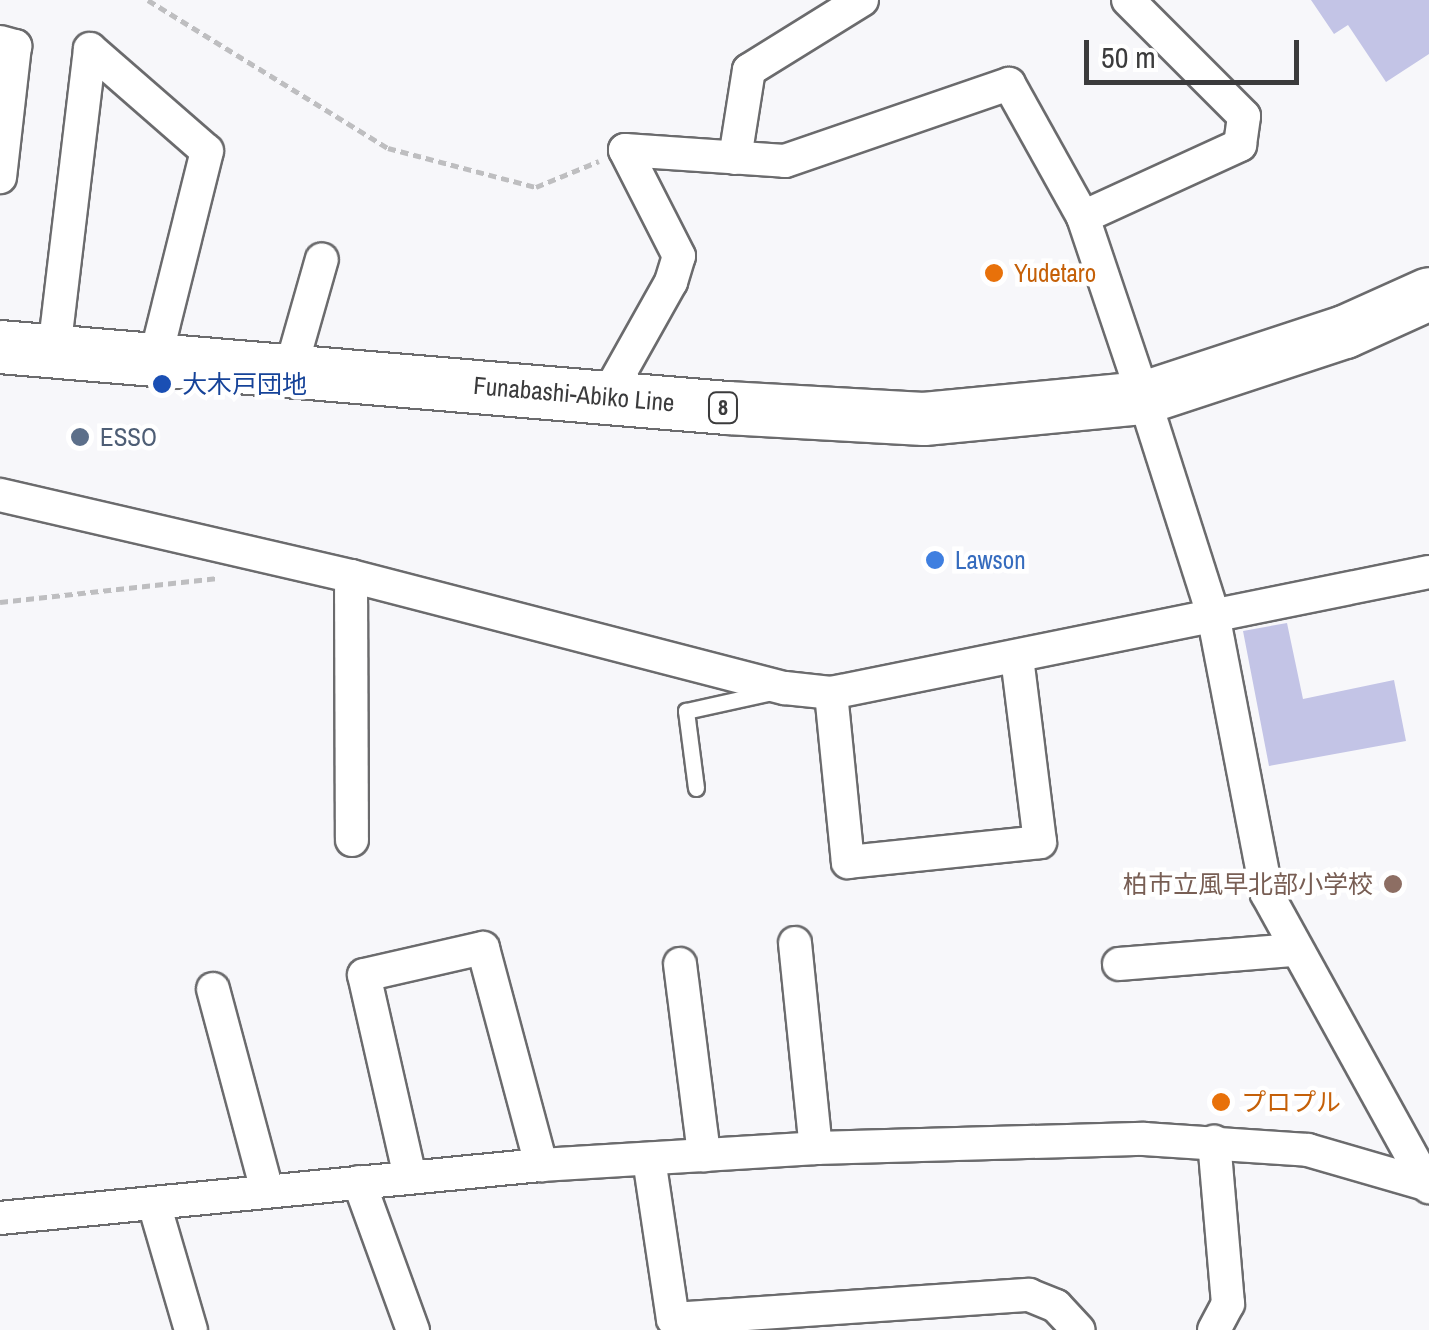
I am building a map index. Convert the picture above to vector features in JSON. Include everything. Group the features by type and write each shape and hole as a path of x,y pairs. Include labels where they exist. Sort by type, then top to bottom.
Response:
{"main road":[{"name":"Funabashi-Abiko Line","path":"0,346 924,418 1144,398 1345,332 1429,294"}],"street":[{"path":"735,158 749,70 862,0"},
{"path":"1083,217 1240,145 1244,116 1128,0"},
{"path":"0,42 15,46 0,177"},
{"path":"54,351 90,50 208,151 154,359"},
{"path":"625,150 785,162 1009,84 1083,217 1213,614 1254,843 1267,894 1294,950 1427,1186"},
{"path":"607,396 672,282 678,256 625,150"},
{"path":"290,370 322,259"},
{"path":"0,495 350,576 785,688 831,692 1429,572"},
{"path":"350,576 352,840"},
{"path":"831,692 848,862 1040,842 1017,657"},
{"path":"795,943 816,1148"},
{"path":"410,1177 364,975 482,948 541,1165"},
{"path":"1120,964 1294,950"},
{"path":"680,964 704,1155"},
{"path":"213,989 267,1190"},
{"path":"0,1218 155,1207 267,1190 541,1165 816,1148 1214,1142 1308,1150 1427,1186"},
{"path":"1214,1142 1228,1304 1214,1330"},
{"path":"649,1159 673,1318 1028,1295 1056,1306 1078,1330"},
{"path":"359,1182 413,1330"},
{"path":"155,1207 191,1330"}],"lane":[{"path":"696,788 686,710 745,703 785,688"}],"path":[{"path":"148,0 388,148 536,188 625,150"},
{"path":"0,602 233,576"}],"building":[{"path":"1311,0 1429,0 1429,54 1386,82 1348,25 1334,34"},
{"path":"1287,623 1303,699 1394,680 1406,741 1269,766 1243,631"}],"place":[{"name":"Yudetaro","path":"994,273"},
{"name":"大木戸団地","path":"162,384"},
{"name":"ESSO","path":"80,437"},
{"name":"Lawson","path":"935,560"},
{"name":"柏市立風早北部小学校","path":"1393,884"},
{"name":"プロプル","path":"1221,1102"}]}
